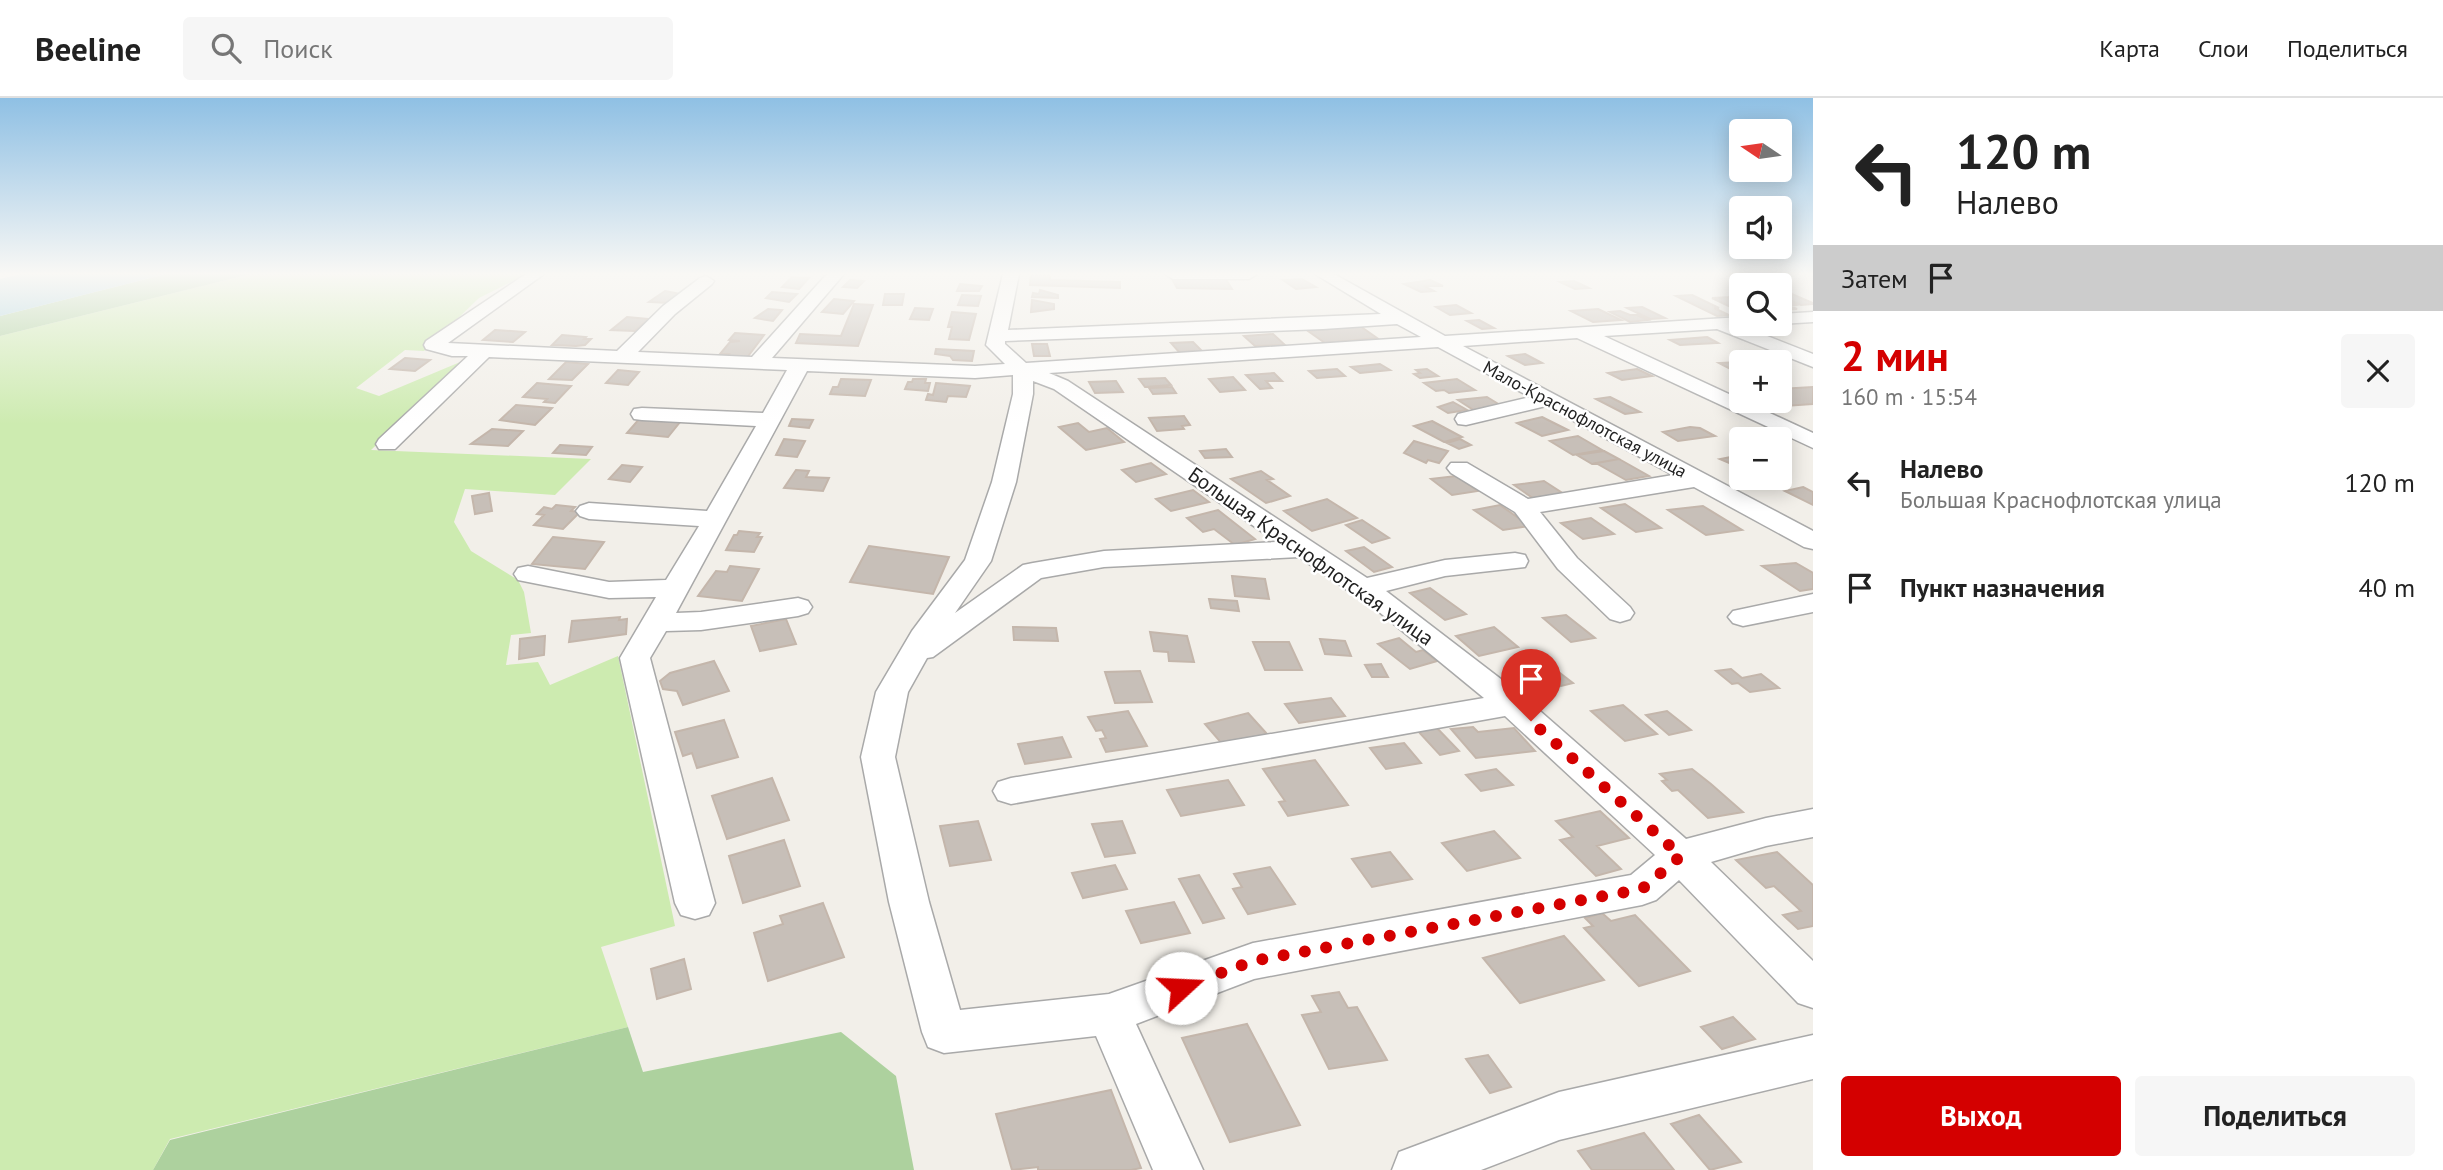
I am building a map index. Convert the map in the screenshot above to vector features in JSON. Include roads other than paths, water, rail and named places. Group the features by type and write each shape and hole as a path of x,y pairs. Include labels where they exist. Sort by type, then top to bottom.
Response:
{"street":[{"path":"463,324 433,345 452,349 621,358 975,372 1721,324"},
{"path":"621,358 655,324"},
{"path":"758,362 792,324"},
{"path":"1000,324 997,336 1322,324"},
{"name":"Мало-Краснофлотская улица","path":"1412,324 1813,541"},
{"path":"1721,324 1813,360"},
{"path":"1577,332 1813,441"},
{"name":"Большая Краснофлотская улица","path":"997,336 995,345 1023,370 1061,385 1362,588 1513,704 1681,856 1813,989"},
{"path":"387,444 485,351"},
{"path":"695,903 635,658 800,365"},
{"path":"1023,370 1023,394 1004,482 978,561 927,631 892,692 878,757 909,902 944,1032 1108,1014 1253,961 1642,889 1681,856 1766,832 1813,823"},
{"path":"1466,419 1549,399"},
{"path":"642,414 770,420"},
{"path":"1459,468 1524,507 1554,551 1581,580 1620,613"},
{"path":"1524,507 1696,479"},
{"path":"589,511 715,519"},
{"path":"911,658 1033,571 1104,559 1304,549"},
{"path":"1362,588 1446,568 1515,561"},
{"path":"528,574 609,590 674,588"},
{"path":"1744,617 1813,603"},
{"path":"655,622 701,621 798,607"},
{"path":"1011,791 1513,704"},
{"path":"1108,1014 1178,1170"},
{"path":"1417,1170 1559,1116 1813,1057"}]}
